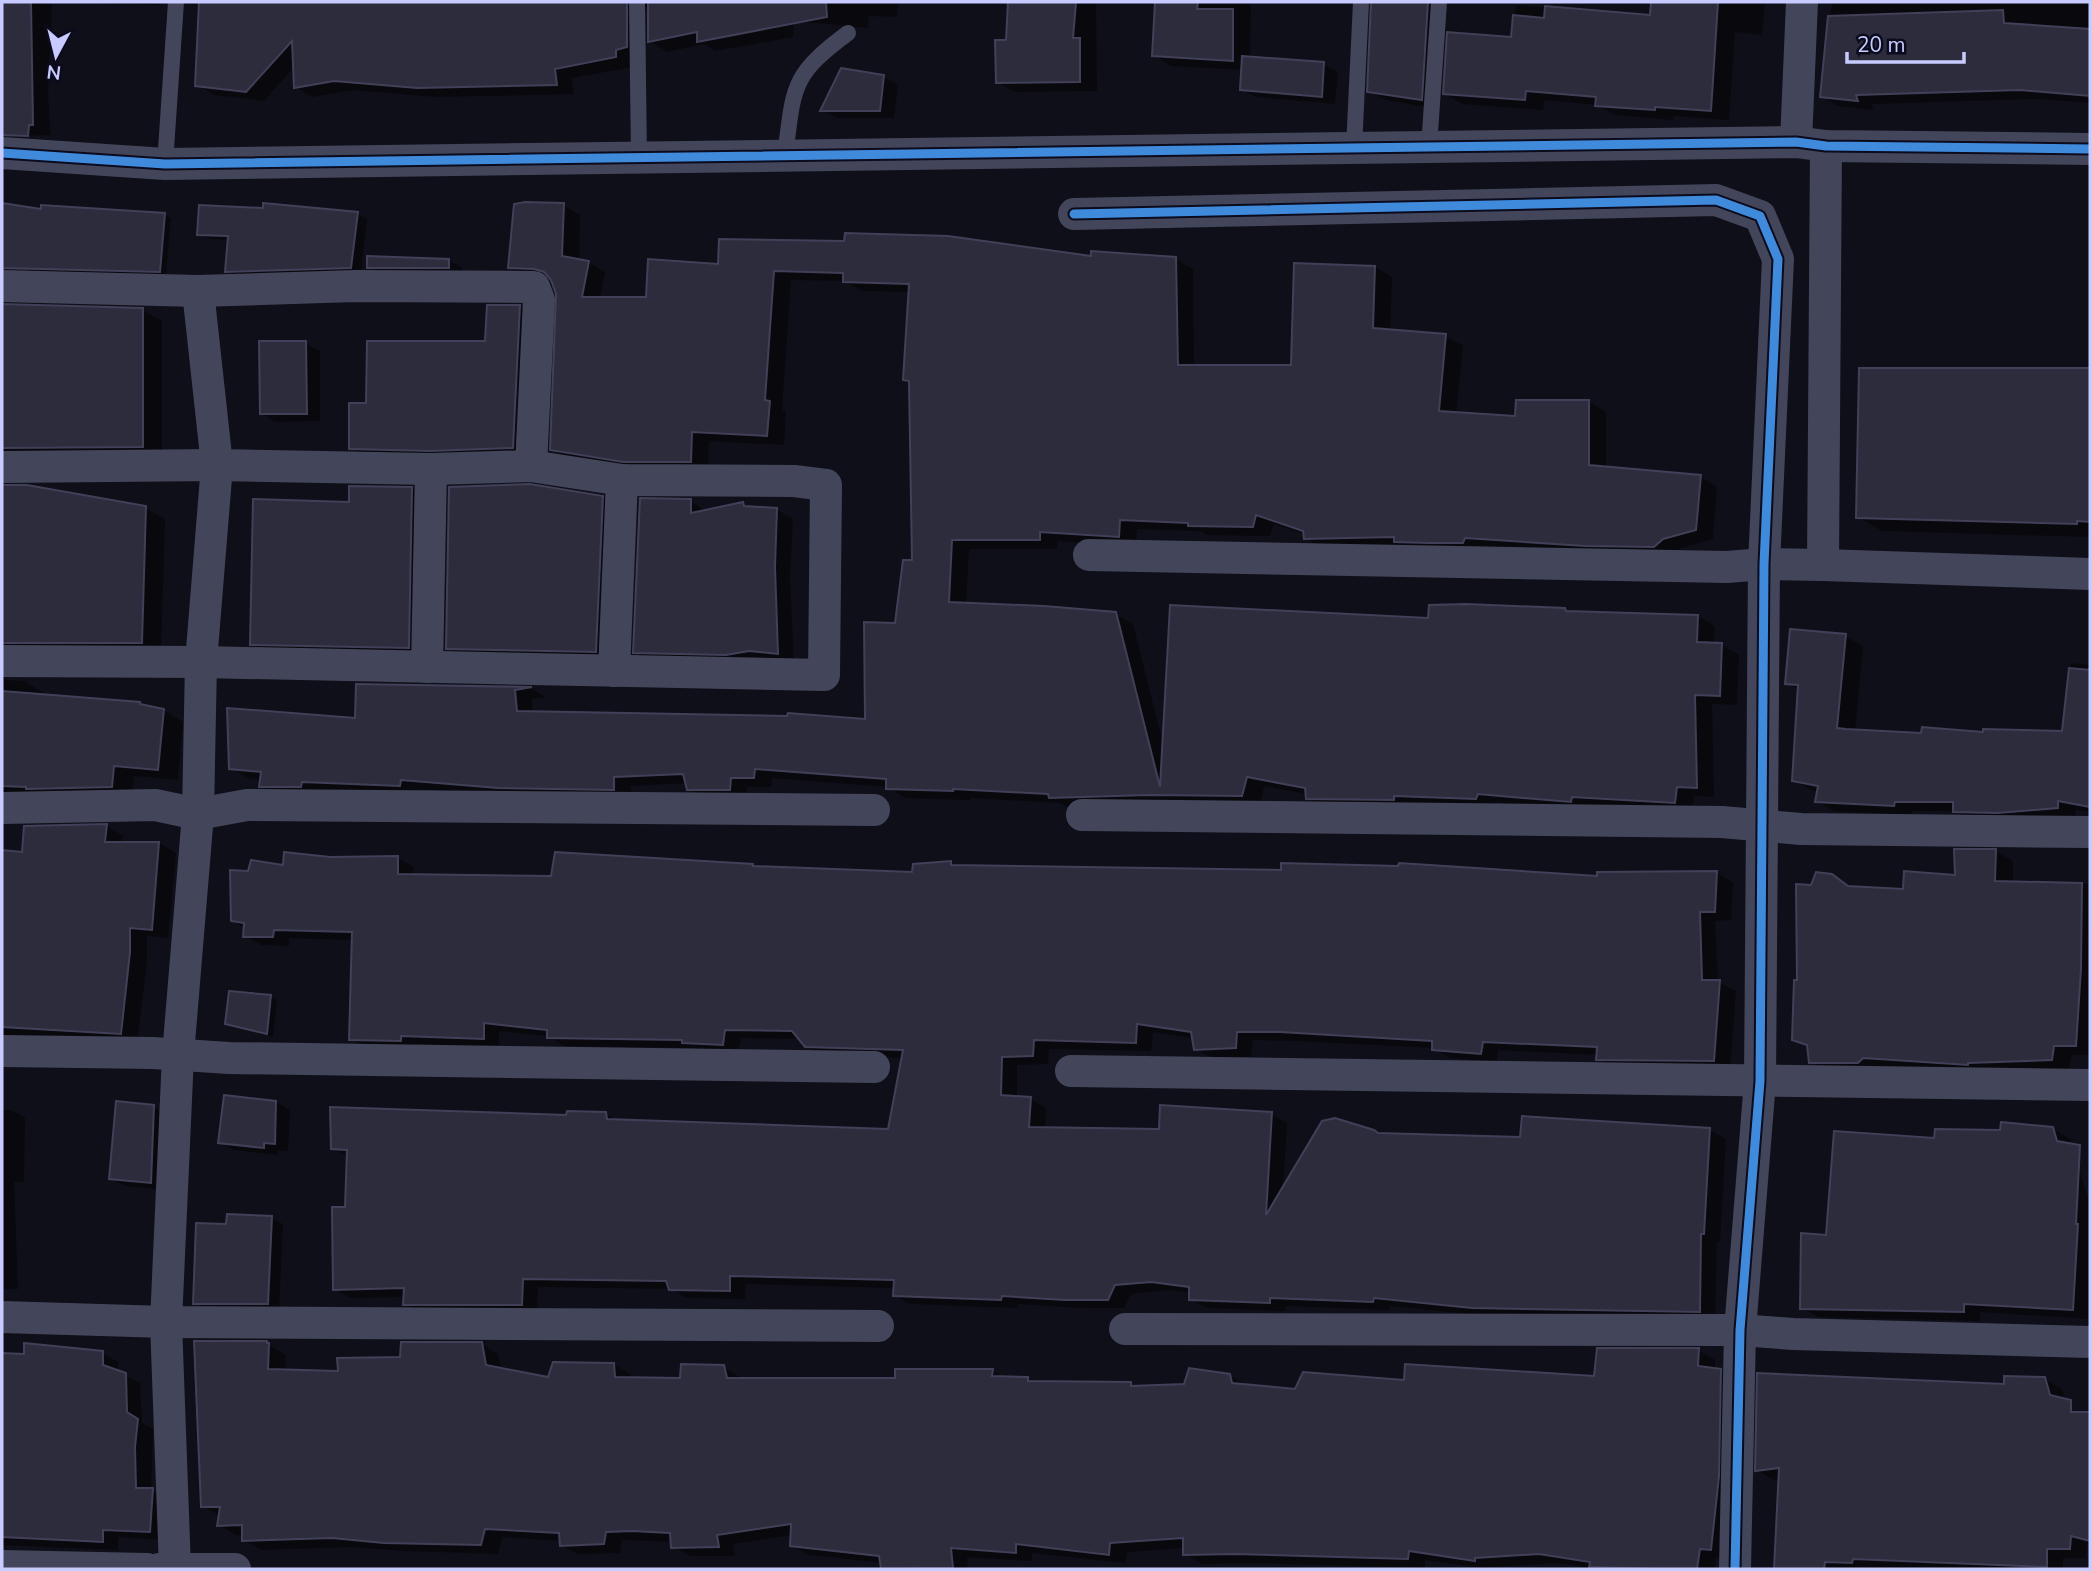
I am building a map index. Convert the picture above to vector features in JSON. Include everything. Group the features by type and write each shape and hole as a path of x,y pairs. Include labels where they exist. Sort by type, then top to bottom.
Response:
{"street":[{"path":"1802,2 1811,144 1823,565"},
{"path":"2,153 165,164 1811,144 2090,149"},
{"path":"1074,214 1716,200 1760,216 1778,259 1764,564 1760,1081 1740,1330 1735,1569"},
{"path":"2,286 198,291 355,286 534,287 539,300 531,466"},
{"path":"175,1569 166,1322 178,1055 198,814 201,662 217,465 198,291"},
{"path":"2,467 217,465 431,470 531,466 622,480 794,481 826,485 824,675 201,662 2,661"},
{"path":"427,667 431,470"},
{"path":"614,671 622,480"},
{"path":"1089,555 1727,567 1764,564 1823,565 2090,574"},
{"path":"2,808 155,804 198,814 247,805 874,810"},
{"path":"1082,815 1721,822 1801,829 2090,832"},
{"path":"2,1051 243,1058 874,1067"},
{"path":"1071,1071 2090,1085"},
{"path":"2,1317 166,1322 878,1326"},
{"path":"1125,1329 1740,1330 1793,1334 2090,1342"},
{"path":"2,1566 147,1569"},
{"path":"159,1569 235,1569"}],"lane":[{"path":"165,164 176,2"},
{"path":"637,2 639,158"},
{"path":"1353,148 1361,2"},
{"path":"1429,147 1439,2"},
{"path":"785,156 794,93 801,75 818,56 848,33"}],"building":[{"path":"2,2 31,2 33,125 29,125 28,136 2,135"},
{"path":"199,2 627,2 627,47 616,50 616,57 555,69 557,85 417,88 334,81 294,88 292,41 246,92 195,86"},
{"path":"648,2 826,2 827,17 697,42 697,32 648,42"},
{"path":"1008,2 1076,2 1073,38 1080,38 1080,82 996,83 995,40 1006,40"},
{"path":"1155,2 1198,2 1197,9 1233,9 1233,61 1152,56"},
{"path":"1371,2 1428,2 1422,100 1367,92"},
{"path":"1651,2 1718,2 1711,111 1595,106 1596,97 1526,91 1525,100 1443,94 1447,32 1511,37 1513,15 1544,18 1545,6 1650,15"},
{"path":"2003,10 2004,23 2090,29 2090,96 2020,90 1856,95 1858,101 1820,97 1828,16"},
{"path":"1242,56 1324,62 1322,97 1240,90"},
{"path":"841,68 884,75 880,111 820,111"},
{"path":"2,203 41,209 41,205 165,213 160,272 2,268"},
{"path":"263,203 358,212 351,268 225,272 228,236 197,235 199,205 263,208"},
{"path":"564,203 562,256 589,261 582,297 646,297 648,259 718,264 719,239 844,241 845,233 948,236 1091,256 1091,251 1176,257 1178,365 1291,365 1294,263 1375,266 1373,328 1446,334 1439,411 1515,416 1516,400 1589,400 1589,465 1701,475 1696,530 1663,539 1654,547 1585,546 1465,538 1463,543 1394,542 1394,537 1304,539 1303,531 1256,515 1253,527 1188,526 1188,523 1120,520 1119,537 1040,532 1040,540 952,540 949,602 1116,612 1160,787 1170,605 1428,618 1429,605 1466,604 1565,608 1566,611 1698,615 1697,642 1722,643 1720,696 1695,695 1697,788 1677,787 1675,803 1572,797 1571,802 1478,794 1476,799 1394,796 1394,800 1306,799 1305,788 1247,777 1242,796 1049,798 1048,794 886,789 886,779 755,769 754,778 731,778 730,790 687,790 683,774 614,777 614,790 498,788 401,780 400,786 302,782 301,787 259,787 261,772 229,769 227,708 355,718 356,684 532,687 515,690 517,711 787,716 788,713 865,719 864,622 895,623 903,560 912,560 909,381 903,380 909,284 843,282 843,273 774,271 765,400 770,401 767,436 692,432 691,462 623,462 550,450 556,294 551,280 544,272 508,268 514,204"},
{"path":"367,256 449,259 449,268 367,268"},
{"path":"2,304 143,308 143,447 2,448"},
{"path":"487,305 520,305 513,448 431,451 349,449 349,403 366,403 367,341 485,341"},
{"path":"259,341 306,341 307,414 260,414"},
{"path":"1859,368 2090,368 2090,522 2077,521 2077,524 1856,518"},
{"path":"530,484 603,496 596,652 446,649 449,487"},
{"path":"2,485 27,485 146,506 142,643 2,643"},
{"path":"349,486 412,487 409,648 250,645 253,499 349,502"},
{"path":"640,498 691,499 691,513 743,502 744,506 777,508 775,567 778,654 749,651 726,655 633,653"},
{"path":"1790,629 1846,634 1837,728 1921,733 1922,727 1983,732 1983,729 2062,731 2069,668 2090,670 2090,807 2058,801 2058,808 1997,813 1953,812 1953,802 1895,802 1894,806 1815,802 1818,786 1792,781 1798,685 1785,684"},
{"path":"2,691 140,702 164,709 158,770 114,766 112,787 26,789 2,786"},
{"path":"107,824 105,842 159,842 152,930 130,928 121,1034 2,1027 2,850 22,852 24,826"},
{"path":"1954,849 1996,849 1995,881 2082,883 2081,969 2076,1046 2054,1046 2052,1060 1968,1065 1863,1058 1858,1063 1809,1063 1807,1045 1792,1040 1794,980 1797,980 1796,884 1811,885 1816,872 1832,874 1848,886 1903,889 1904,871 1955,875"},
{"path":"284,852 330,857 398,856 398,874 551,876 555,852 753,866 912,872 913,864 951,861 951,865 1281,870 1281,863 1398,866 1399,863 1597,876 1597,872 1717,871 1715,912 1700,912 1702,980 1720,980 1714,1061 1596,1060 1597,1047 1483,1042 1481,1054 1432,1050 1432,1041 1280,1032 1237,1032 1236,1048 1194,1050 1191,1032 1137,1024 1136,1043 1034,1040 1033,1056 1002,1057 1001,1095 1031,1097 1029,1127 1159,1129 1160,1105 1272,1112 1266,1215 1322,1121 1335,1118 1378,1133 1520,1137 1522,1116 1710,1128 1704,1234 1701,1234 1700,1312 1472,1308 1374,1298 1373,1302 1270,1298 1270,1303 1189,1300 1189,1287 1151,1282 1115,1285 1108,1300 893,1296 894,1280 730,1276 730,1291 669,1290 666,1281 523,1279 522,1305 403,1305 404,1288 333,1290 332,1207 345,1207 347,1150 331,1149 330,1107 566,1115 567,1111 606,1112 607,1119 888,1129 903,1050 805,1047 792,1031 725,1030 723,1045 682,1043 682,1040 547,1038 547,1030 484,1023 484,1039 401,1036 401,1041 349,1040 352,932 274,930 273,937 243,937 244,923 231,921 230,870 248,871 251,860 283,865"},
{"path":"229,991 271,995 267,1034 225,1024"},
{"path":"224,1095 276,1101 275,1144 264,1143 264,1148 218,1143"},
{"path":"116,1101 154,1105 151,1183 109,1179"},
{"path":"2001,1122 2053,1127 2057,1141 2080,1145 2073,1310 1964,1304 1964,1312 1800,1309 1801,1233 1826,1235 1834,1131 1934,1138 1935,1129 2000,1130"},
{"path":"227,1214 272,1216 268,1304 193,1304 196,1223 226,1224"},
{"path":"194,1341 267,1341 268,1369 338,1371 337,1358 400,1357 401,1342 482,1342 486,1365 548,1377 553,1362 614,1363 615,1377 680,1378 681,1364 724,1365 727,1378 895,1378 895,1369 993,1369 992,1376 1028,1377 1028,1381 1131,1382 1131,1386 1184,1384 1189,1368 1230,1374 1232,1383 1295,1389 1303,1372 1404,1380 1405,1364 1594,1376 1597,1348 1699,1348 1698,1366 1721,1369 1719,1476 1711,1550 1700,1549 1697,1569 1662,1569 1589,1567 1590,1562 1539,1554 1475,1558 1475,1561 1409,1551 1408,1559 1183,1555 1183,1538 1110,1543 1109,1555 1016,1544 1016,1553 951,1548 953,1568 881,1569 879,1556 790,1546 791,1524 717,1535 719,1547 671,1548 670,1533 632,1531 606,1532 604,1544 560,1546 559,1533 485,1529 481,1545 384,1543 332,1538 242,1541 242,1525 217,1526 220,1507 201,1507"},
{"path":"24,1343 103,1351 103,1365 126,1373 127,1412 138,1419 135,1447 136,1488 153,1488 150,1532 103,1530 103,1542 2,1537 2,1353 24,1354"},
{"path":"1757,1373 2004,1384 2004,1376 2045,1377 2050,1395 2071,1400 2071,1412 2090,1412 2090,1541 2071,1536 2070,1549 2047,1549 2047,1567 1853,1559 1852,1563 1825,1562 1824,1569 1774,1569 1779,1468 1755,1471"}],"cycle path":[{"path":"2,153 165,164 1796,142 1826,146 2090,149"},
{"path":"1074,214 1716,200 1760,216 1778,259 1764,564 1760,1081 1740,1330 1735,1569"}]}
